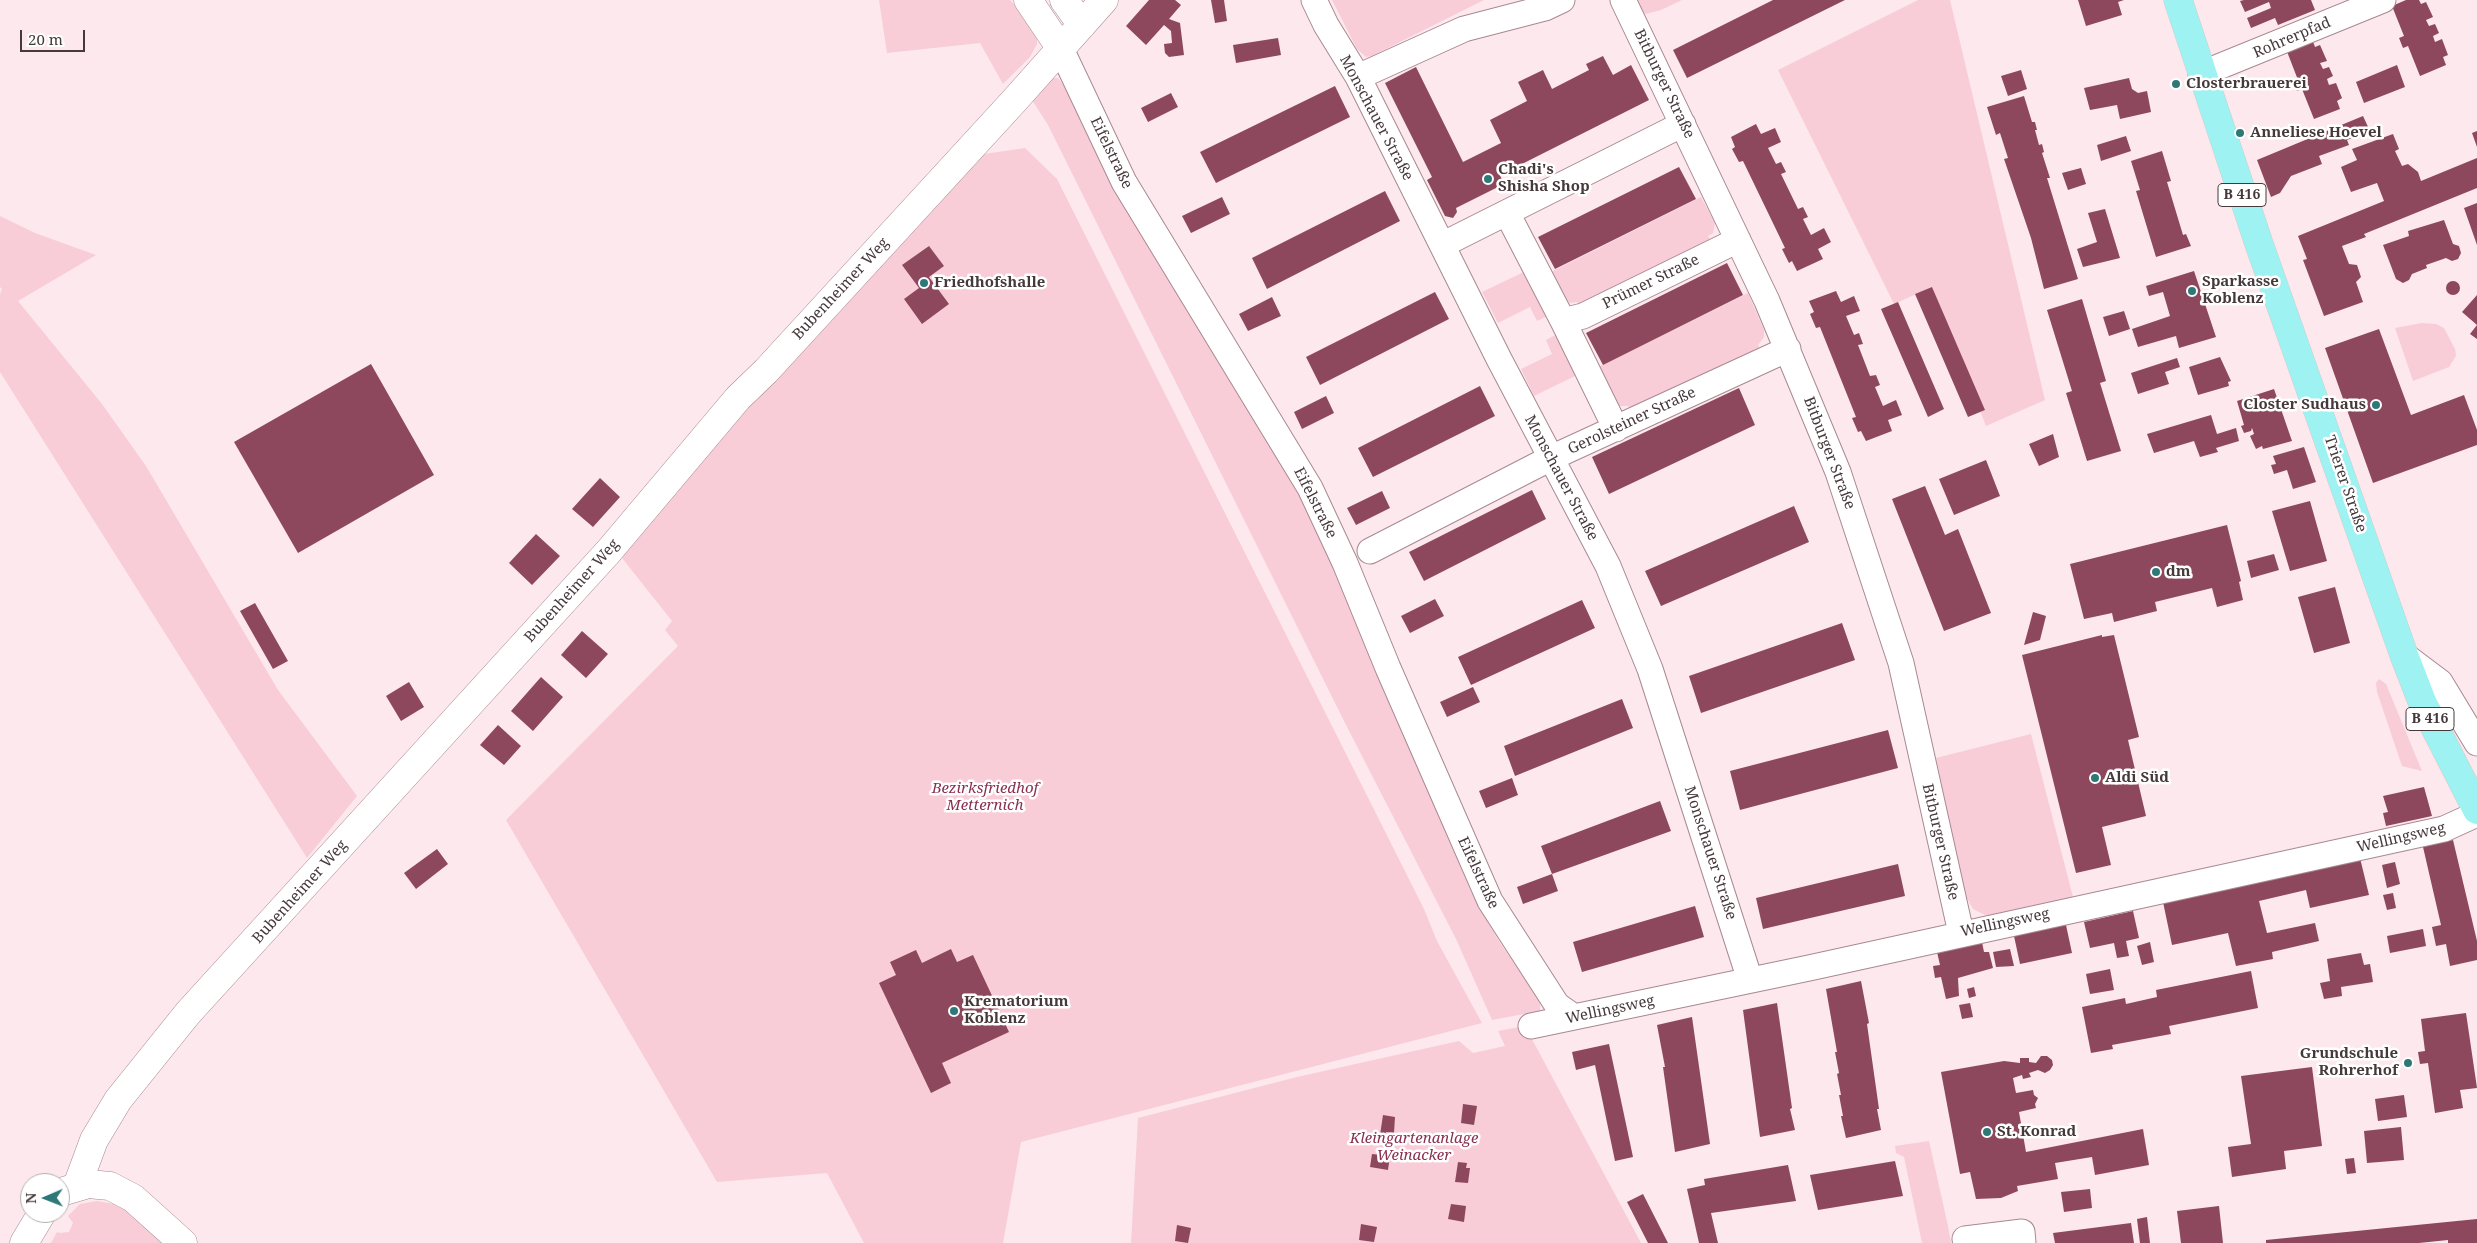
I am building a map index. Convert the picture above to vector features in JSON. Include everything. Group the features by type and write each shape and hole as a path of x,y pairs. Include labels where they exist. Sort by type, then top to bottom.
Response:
{"main road":[{"name":"Trierer Straße","path":"2178,0 2404,656 2423,704 2477,810"}],"street":[{"name":"Eifelstraße","path":"1028,0 1060,49 1124,182 1310,488 1346,563 1388,668 1490,901 1557,1005 1574,1017"},
{"path":"1064,0 1082,25"},
{"name":"Bubenheimer Weg","path":"70,1185 118,1100 176,1028 608,551 738,398 766,371 1104,0"},
{"name":"Monschauer Straße","path":"1314,0 1358,77 1442,245 1608,566 1650,669 1750,980"},
{"path":"1358,77 1464,29 1544,8 1562,0"},
{"name":"Bitburger Straße","path":"1623,0 1684,124 1788,348 1836,465 1901,663 1961,933"},
{"name":"Rohrerpfad","path":"2202,74 2383,0"},
{"path":"1442,245 1684,124"},
{"path":"1507,213 1616,429"},
{"name":"Prümer Straße","path":"1563,321 1583,316 1738,240"},
{"name":"Gerolsteiner Straße","path":"1370,551 1551,458 1788,348"},
{"path":"2404,656 2440,682 2477,743"},
{"name":"Wellingsweg","path":"1532,1026 2444,829 2477,814"},
{"path":"70,1189 99,1183 120,1190 150,1213 182,1243"},
{"path":"24,1243 36,1223"},
{"path":"1966,1243 1965,1239 2022,1232 2023,1243"}],"green space":[{"path":"879,0 1010,0 1023,13 1037,35 1037,44 1030,57 1003,84 980,43 887,53"},
{"path":"1332,0 1484,0 1372,56 1366,57 1357,49"},
{"path":"1631,0 1682,0 1661,10 1646,14 1639,12"},
{"path":"1918,0 1950,0 2045,400 1986,426 1932,287 1894,304 1778,70"},
{"path":"1051,78 1058,78 1064,86 1137,224 1299,493 1323,544 1471,892 1500,943 1540,1000 1540,1011 1492,1020 1456,939 1345,723 1048,125 1032,100"},
{"name":"Bezirksfriedhof Metternich","path":"1025,148 1057,179 1424,909 1437,941 1482,1023 1021,1142 1003,1243 864,1243 827,1173 717,1182 506,820 678,646 665,630 672,621 618,553 739,414 984,154"},
{"path":"1701,197 1715,223 1713,233 1708,236 1711,241 1580,307 1577,302 1570,303 1563,299 1551,272"},
{"path":"0,216 35,233 96,255 18,301 102,404 146,466 278,690 357,796 307,858 0,372 0,294 2,289 0,287"},
{"path":"1528,270 1550,315 1537,321 1530,307 1498,323 1482,292"},
{"path":"1748,293 1764,330 1764,337 1758,345 1761,351 1631,411 1628,406 1619,406 1598,367"},
{"path":"2422,323 2436,324 2444,328 2455,349 2456,356 2449,367 2413,381 2395,328"},
{"path":"1559,333 1579,374 1534,396 1521,369 1552,354 1546,340"},
{"path":"2379,679 2386,684 2422,771 2402,766 2377,692 2376,683"},
{"path":"2031,734 2074,901 1989,917 1973,909 1965,895 1936,758"},
{"name":"Kleingartenanlage Weinacker","path":"1525,1026 1641,1243 1131,1243 1138,1118 1297,1077 1459,1041 1473,1053 1505,1046 1498,1031"},
{"path":"1929,1141 1951,1243 1922,1243 1904,1157 1896,1153 1895,1146"},
{"path":"97,1201 114,1204 128,1211 165,1243 51,1243 57,1232 69,1232 73,1223 70,1219 70,1214 80,1204"}],"building":[{"path":"1149,0 1175,0 1181,5 1169,19 1180,23 1184,55 1169,57 1165,53 1164,44 1172,43 1171,31 1164,25 1146,45 1126,26"},
{"path":"1211,0 1224,0 1227,21 1215,23"},
{"path":"1773,0 1845,0 1687,78 1673,50"},
{"path":"2078,0 2124,0 2118,2 2122,15 2086,26"},
{"path":"2311,0 2315,10 2278,25 2275,18 2251,28 2247,18 2271,8 2269,2 2245,12 2240,1"},
{"path":"2406,0 2419,0 2421,4 2426,2 2433,17 2426,20 2429,26 2435,24 2439,33 2433,36 2435,42 2442,39 2448,55 2443,57 2446,65 2420,76 2408,46 2403,48 2399,38 2404,36 2392,6"},
{"path":"1278,38 1281,55 1236,63 1233,45"},
{"path":"2312,39 2315,47 2320,45 2327,61 2320,63 2323,69 2329,67 2333,76 2327,79 2329,85 2336,83 2342,98 2337,101 2340,109 2314,119 2302,89 2297,91 2293,81 2298,80 2286,49"},
{"path":"1603,56 1613,75 1631,65 1649,100 1514,168 1511,162 1497,169 1504,184 1456,208 1457,212 1453,218 1445,216 1427,180 1432,177 1385,83 1416,67 1463,162 1501,143 1490,120 1527,101 1518,82 1543,70 1552,89 1589,70 1586,64"},
{"path":"2397,65 2405,87 2364,103 2356,82"},
{"path":"2021,70 2027,89 2008,96 2001,76"},
{"path":"2129,78 2132,89 2138,93 2147,91 2151,112 2120,119 2117,105 2090,110 2084,88"},
{"path":"1335,86 1350,117 1216,183 1200,152"},
{"path":"1171,93 1178,107 1148,122 1141,108"},
{"path":"2024,96 2032,122 2035,122 2039,145 2042,144 2044,152 2042,153 2050,178 2047,178 2078,279 2044,289 2031,238 2004,159 2008,158 2000,133 1996,135 1987,107"},
{"path":"2363,116 2370,131 2347,140 2349,145 2319,156 2322,164 2291,176 2280,193 2271,197 2257,160"},
{"path":"1756,124 1761,134 1775,128 1781,142 1768,148 1776,164 1781,162 1786,172 1781,174 1798,209 1803,207 1808,217 1803,219 1811,235 1824,228 1831,242 1818,249 1823,259 1797,271 1792,261 1789,263 1782,249 1785,248 1743,161 1739,162 1732,149 1735,147 1731,137"},
{"path":"2477,131 2477,147 2472,133"},
{"path":"2393,134 2399,149 2395,151 2402,166 2408,164 2418,172 2421,181 2477,158 2477,188 2364,234 2366,237 2342,246 2349,264 2357,265 2361,277 2356,282 2363,302 2324,316 2303,260 2307,259 2298,236 2384,201 2377,183 2351,192 2341,167 2357,160 2352,149"},
{"path":"2126,136 2131,151 2101,161 2097,145"},
{"path":"2162,151 2171,181 2167,182 2183,235 2186,234 2191,246 2156,257 2136,191 2140,190 2131,161"},
{"path":"1679,167 1696,199 1555,269 1538,237"},
{"path":"2081,168 2086,184 2068,190 2062,173"},
{"path":"1385,191 1400,221 1267,289 1252,258"},
{"path":"1222,197 1230,214 1191,233 1182,216"},
{"path":"2477,203 2477,245 2464,208"},
{"path":"2105,209 2120,258 2083,267 2077,249 2097,242 2088,213"},
{"path":"2444,220 2453,244 2459,246 2461,253 2458,259 2452,261 2446,258 2426,265 2427,268 2412,274 2409,280 2403,283 2396,279 2383,245 2409,236 2408,231"},
{"name":"Friedhofshalle","path":"929,246 944,266 929,277 949,304 922,324 904,299 919,288 902,265"},
{"path":"1727,263 1743,295 1603,365 1586,333"},
{"path":"2194,271 2216,337 2179,348 2176,336 2138,347 2132,329 2170,316 2163,292 2149,296 2146,286"},
{"path":"2450,281 2456,281 2460,288 2456,295 2450,295 2446,291 2446,285"},
{"path":"1932,287 1985,410 1968,417 1915,294"},
{"path":"1836,291 1841,302 1854,296 1860,311 1846,316 1854,335 1859,333 1863,344 1858,345 1870,376 1876,375 1880,385 1875,387 1883,406 1896,400 1902,415 1888,420 1892,431 1866,441 1861,431 1858,432 1852,418 1856,417 1820,327 1816,328 1810,314 1814,312 1809,301"},
{"path":"1435,292 1449,319 1320,385 1306,357"},
{"path":"2477,295 2477,325 2462,312"},
{"path":"1272,297 1281,316 1248,331 1239,314"},
{"path":"2082,299 2106,381 2100,383 2121,451 2087,461 2066,393 2072,391 2047,310"},
{"path":"1898,302 1944,409 1928,417 1881,309"},
{"path":"2124,311 2130,329 2109,336 2103,317"},
{"path":"2477,325 2477,339 2470,334"},
{"name":"Closter Sudhaus","path":"2379,329 2411,415 2464,395 2477,430 2477,445 2373,483 2325,348"},
{"path":"2220,357 2231,381 2228,382 2229,386 2198,395 2189,367"},
{"path":"2177,358 2180,367 2165,372 2169,384 2138,394 2131,373"},
{"path":"371,364 434,475 298,553 234,442"},
{"path":"1480,386 1495,416 1373,477 1358,448"},
{"path":"1739,388 1755,425 1609,494 1592,457"},
{"path":"2274,389 2292,441 2263,449 2262,446 2256,449 2250,436 2254,434 2252,428 2251,431 2244,433 2241,426 2244,425 2237,401"},
{"path":"1326,396 1334,413 1302,429 1294,412"},
{"path":"2211,415 2217,434 2236,428 2239,441 2216,448 2218,452 2200,457 2194,441 2154,453 2147,434"},
{"path":"2053,434 2059,457 2039,466 2029,444"},
{"path":"2304,447 2316,482 2293,489 2287,470 2274,474 2271,465 2276,464 2273,456"},
{"path":"1986,460 2000,496 1954,515 1939,479"},
{"path":"600,478 620,497 593,527 572,509"},
{"path":"1925,486 1945,535 1958,529 1991,613 1944,631 1892,499"},
{"path":"1532,490 1546,519 1424,581 1409,552"},
{"path":"1382,491 1390,508 1356,525 1347,508"},
{"path":"2310,501 2327,561 2290,571 2272,511"},
{"path":"1794,506 1809,542 1661,606 1645,571"},
{"name":"dm","path":"2227,525 2241,581 2239,582 2243,600 2217,607 2212,588 2155,602 2157,611 2114,622 2112,613 2084,619 2070,564"},
{"path":"536,534 560,556 532,585 509,563"},
{"path":"2274,554 2279,570 2251,578 2247,561"},
{"path":"2335,587 2350,643 2314,653 2298,597"},
{"path":"1435,599 1444,616 1410,633 1401,616"},
{"path":"1582,600 1595,628 1471,685 1458,657"},
{"path":"255,603 288,661 273,669 240,611"},
{"path":"2033,612 2046,616 2040,640 2024,645"},
{"path":"1842,623 1855,660 1701,713 1689,676"},
{"path":"582,631 608,654 586,678 561,655"},
{"name":"Aldi Süd","path":"2102,635 2102,637 2114,635 2139,737 2128,740 2146,816 2102,827 2111,865 2076,873 2022,655"},
{"path":"541,677 563,697 533,731 511,711"},
{"path":"409,682 424,707 401,721 386,696"},
{"path":"1473,687 1480,702 1447,717 1440,702"},
{"path":"1622,699 1633,728 1515,776 1504,746"},
{"path":"498,725 521,746 504,765 480,745"},
{"path":"1888,730 1898,768 1740,810 1730,771"},
{"path":"1512,778 1518,795 1486,808 1479,791"},
{"path":"2424,787 2432,816 2386,826 2383,813 2388,812 2383,796"},
{"path":"1660,801 1671,831 1552,874 1541,846"},
{"path":"2453,840 2477,941 2477,960 2450,966 2446,944 2436,946 2432,927 2441,925 2423,847"},
{"path":"437,849 448,864 416,889 404,873"},
{"path":"2360,858 2369,895 2310,908 2306,890 2259,901 2267,933 2315,923 2319,941 2272,952 2273,959 2236,966 2228,933 2172,945 2163,902"},
{"path":"2395,862 2400,884 2387,888 2382,865"},
{"path":"1898,864 1905,896 1763,929 1756,898"},
{"path":"1552,874 1558,891 1523,904 1517,887"},
{"path":"2393,893 2396,908 2387,910 2383,895"},
{"path":"1695,906 1704,937 1582,972 1573,942"},
{"path":"2133,911 2139,938 2126,941 2129,956 2117,958 2114,943 2090,948 2084,922"},
{"path":"2066,925 2072,953 2020,964 2014,936"},
{"path":"2423,929 2426,946 2390,953 2387,936"},
{"path":"1982,942 1984,952 1989,952 1993,968 1958,978 1959,996 1946,999 1941,977 1935,978 1933,966 1940,965 1937,952"},
{"path":"2150,942 2154,962 2142,965 2137,946"},
{"name":"Krematorium Koblenz","path":"951,949 957,962 973,955 1009,1032 942,1063 951,1083 931,1093 879,983 896,975 890,962 916,950 922,963"},
{"path":"2010,949 2014,966 1996,967 1993,952"},
{"path":"2361,953 2364,965 2370,964 2373,982 2341,987 2342,996 2324,999 2320,983 2330,981 2327,959"},
{"path":"2110,969 2114,990 2090,994 2086,974"},
{"path":"2251,971 2258,1008 2169,1026 2171,1034 2112,1045 2113,1049 2091,1053 2082,1007 2125,998 2126,1004 2157,997 2156,990"},
{"path":"1861,981 1869,1023 1867,1024 1881,1130 1846,1138 1841,1116 1843,1116 1837,1074 1839,1073 1835,1052 1837,1052 1826,989"},
{"path":"1974,987 1976,996 1969,998 1967,989"},
{"path":"1777,1003 1792,1108 1790,1109 1795,1130 1760,1137 1743,1010"},
{"path":"1970,1003 1973,1017 1962,1019 1959,1005"},
{"path":"2466,1013 2477,1088 2460,1090 2463,1108 2435,1113 2428,1063 2420,1064 2418,1052 2425,1051 2421,1019"},
{"path":"1692,1017 1710,1144 1675,1152 1663,1067 1665,1067 1657,1025"},
{"path":"1609,1044 1633,1157 1615,1161 1595,1065 1576,1070 1572,1052"},
{"name":"St. Konrad","path":"2041,1056 2047,1056 2052,1060 2053,1065 2050,1070 2045,1073 2038,1070 2029,1073 2031,1077 2023,1079 2022,1075 2013,1078 2016,1093 2033,1090 2034,1095 2038,1098 2035,1104 2036,1108 2019,1112 2026,1152 2143,1129 2149,1165 2095,1175 2092,1157 2055,1163 2058,1179 2017,1186 2018,1191 2001,1198 1976,1199 1970,1172 1960,1174 1941,1072 2004,1061 2020,1063 2020,1058 2029,1058 2029,1062 2036,1063"},
{"path":"2312,1067 2322,1146 2284,1151 2286,1169 2232,1177 2228,1147 2251,1144 2241,1076"},
{"path":"2404,1095 2407,1117 2378,1121 2375,1099"},
{"path":"1463,1104 1477,1106 1474,1125 1461,1123"},
{"path":"1383,1115 1395,1117 1394,1133 1386,1132 1385,1136 1380,1135"},
{"path":"2401,1127 2404,1160 2367,1163 2364,1131"},
{"path":"1372,1154 1390,1156 1388,1170 1370,1167"},
{"path":"2354,1158 2356,1173 2347,1174 2345,1159"},
{"path":"1895,1161 1903,1196 1818,1210 1810,1175"},
{"path":"1458,1162 1467,1163 1466,1168 1470,1168 1468,1183 1455,1182"},
{"path":"1788,1165 1796,1201 1711,1213 1718,1243 1699,1243 1687,1189 1705,1185 1704,1179"},
{"path":"2090,1189 2092,1208 2064,1212 2061,1192"},
{"path":"1643,1194 1668,1243 1648,1243 1627,1202"},
{"path":"1451,1204 1466,1206 1464,1222 1448,1219"},
{"path":"2219,1206 2223,1243 2181,1243 2177,1211"},
{"path":"2147,1217 2150,1243 2140,1243 2137,1219"},
{"path":"2477,1219 2477,1243 2448,1243 2448,1240 2419,1243 2266,1243 2266,1240"},
{"path":"2131,1223 2134,1243 2055,1243 2053,1233"},
{"path":"1361,1224 1377,1227 1374,1242 1359,1240"},
{"path":"1177,1225 1191,1228 1188,1243 1175,1241"}],"place":[{"name":"Closterbrauerei","path":"2176,84"},
{"name":"Anneliese Hoevel","path":"2240,133"},
{"name":"Chadi's Shisha Shop","path":"1488,179"},
{"name":"Friedhofshalle","path":"924,283"},
{"name":"Sparkasse Koblenz","path":"2192,291"},
{"name":"Closter Sudhaus","path":"2376,405"},
{"name":"dm","path":"2156,572"},
{"name":"Aldi Süd","path":"2095,778"},
{"name":"Krematorium Koblenz","path":"954,1011"},
{"name":"Grundschule Rohrerhof","path":"2408,1063"},
{"name":"St. Konrad","path":"1987,1132"}]}
